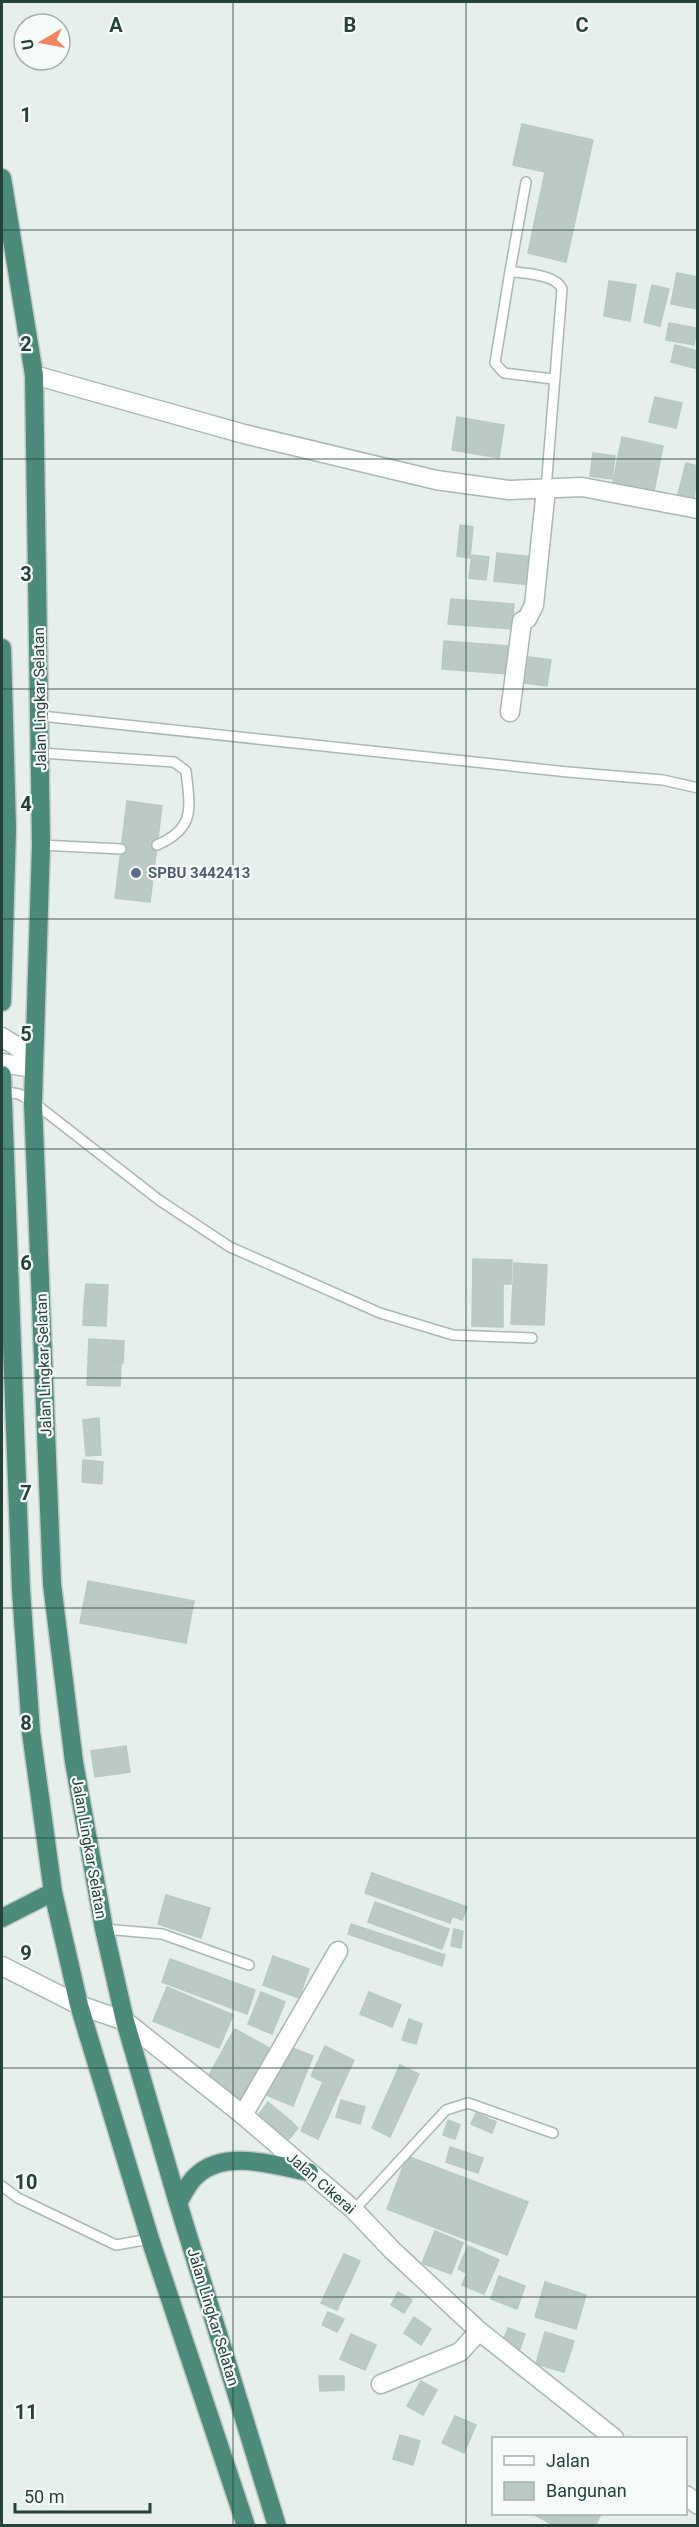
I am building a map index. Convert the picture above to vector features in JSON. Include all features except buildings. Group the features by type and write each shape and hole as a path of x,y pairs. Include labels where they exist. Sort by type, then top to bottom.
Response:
{"highway":[{"name":"Jalan Lingkar Selatan","path":"2,178 34,375 41,845 33,1102 52,1584 74,1762 104,1929 125,2021 178,2203 278,2526"},
{"path":"2,648 7,829 2,1002"},
{"name":"Jalan Lingkar Selatan","path":"2,1076 7,1362 21,1590 29,1708 53,1892 79,2005 150,2239 246,2526"},
{"path":"2,1918 53,1892"},
{"path":"178,2203 196,2175 221,2163 249,2161 309,2172"}],"street":[{"path":"34,375 244,434 436,480 509,490 582,487 698,509"},
{"path":"510,712 522,621 527,619 534,605 546,489"},
{"path":"2,1037 33,1063"},
{"path":"2,1063 33,1063"},
{"path":"243,2115 338,1951"},
{"name":"Jalan Cikerai","path":"2,1966 79,2005 125,2021 243,2115 354,2210 392,2250 479,2331 612,2437"},
{"path":"381,2384 460,2352 479,2331"}],"lane":[{"path":"526,182 495,363 504,373 553,379"},
{"path":"510,271 552,279 560,284 562,289 546,489"},
{"path":"40,716 663,780 698,788"},
{"path":"40,753 174,762 186,771 189,799 188,821 172,838 157,844"},
{"path":"41,845 121,849"},
{"path":"2,1091 19,1094 33,1102 159,1200 230,1247 380,1313 453,1335 532,1338"},
{"path":"104,1929 162,1934 249,1965"},
{"path":"354,2210 446,2110 458,2104 468,2103 553,2133"},
{"path":"2,2186 18,2198 116,2245 150,2239"}],"place":[{"name":"SPBU 3442413","path":"136,873"}]}
